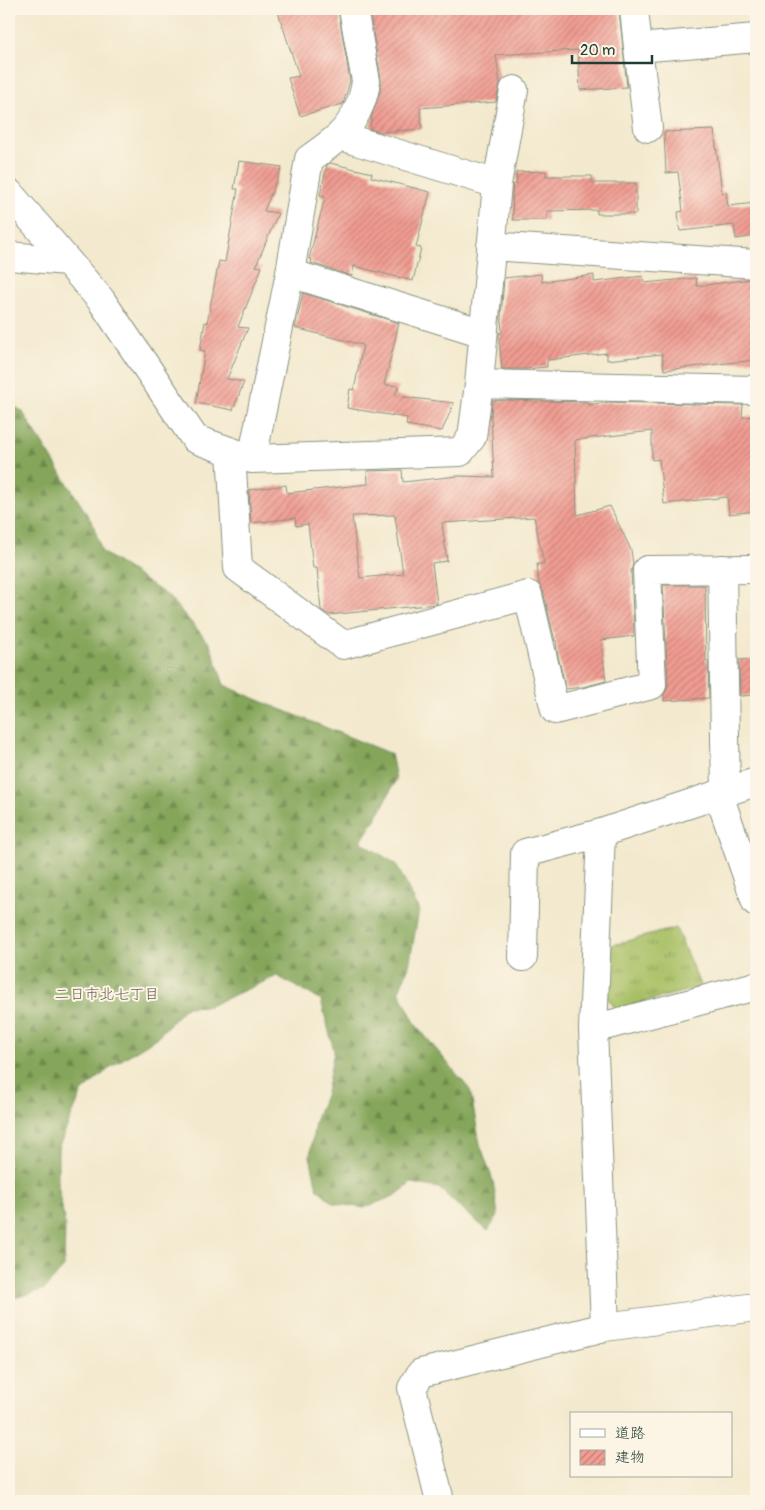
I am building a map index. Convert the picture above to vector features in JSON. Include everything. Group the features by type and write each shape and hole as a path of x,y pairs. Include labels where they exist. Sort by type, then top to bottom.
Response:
{"street":[{"path":"353,9 366,81 365,91 357,112 340,136 309,159 290,273 241,455 238,568 343,645 528,595 555,710 652,685 647,570 756,569"},
{"path":"634,9 648,128"},
{"path":"638,48 756,38"},
{"path":"9,193 101,300 195,439 241,455 460,452 472,437 479,384 497,184 514,90"},
{"path":"340,136 497,184"},
{"path":"491,246 756,264"},
{"path":"9,256 67,261"},
{"path":"290,273 483,333"},
{"path":"479,384 756,390"},
{"path":"722,569 722,794 756,902"},
{"path":"523,957 525,853 601,833 756,782"},
{"path":"601,833 593,1029 605,1327"},
{"path":"593,1029 756,986"},
{"path":"440,1501 412,1388 421,1373 605,1327 756,1307"}],"green space":[{"path":"9,403 22,411 93,524 102,552 168,596 210,644 224,685 391,754 396,779 383,806 361,842 396,864 419,910 409,966 399,991 416,1025 470,1090 480,1144 493,1181 498,1215 488,1231 439,1188 411,1183 396,1195 364,1208 333,1203 317,1188 310,1156 315,1122 326,1093 334,1051 321,1000 277,976 209,1006 186,1007 156,1038 112,1066 82,1092 58,1148 58,1184 65,1226 64,1267 45,1289 9,1300"},
{"path":"676,928 701,987 616,1009 605,995 612,945"}],"building":[{"path":"277,9 338,9 350,81 343,104 300,116 288,78 299,76"},
{"path":"369,9 619,9 627,87 580,90 578,50 496,55 500,84 496,102 420,108 422,129 381,132 370,129 372,115 380,92 381,79"},
{"path":"714,130 722,193 726,192 728,206 756,203 756,236 736,239 734,225 680,231 678,212 683,211 678,172 666,173 664,132"},
{"path":"239,161 282,167 264,211 278,213 256,266 262,267 238,327 248,328 227,379 244,382 233,410 196,403 205,351 200,350 219,261 225,262 238,189 234,189"},
{"path":"330,163 372,173 371,177 430,192 416,247 421,248 413,281 354,266 352,276 311,263 312,259 309,259 325,197 320,195 327,165"},
{"path":"546,171 546,176 592,176 592,183 636,183 636,214 597,214 597,210 547,211 547,220 513,220 512,192 513,184 517,184 516,172"},
{"path":"541,274 542,282 594,275 594,282 643,276 644,283 696,278 697,286 752,279 756,317 756,360 664,370 662,354 607,360 607,353 547,360 547,367 502,369 499,333 502,333 501,318 504,278"},
{"path":"303,293 399,323 384,385 399,386 395,396 454,403 442,431 406,425 407,418 347,408 350,389 354,390 363,345 295,328"},
{"path":"492,401 587,402 588,405 608,402 743,405 742,417 756,416 756,511 729,514 727,497 664,504 659,459 652,460 652,431 575,440 577,515 610,506 631,550 633,564 631,571 634,636 601,640 606,681 566,689 556,640 543,591 539,584 537,564 544,564 534,517 442,523 447,561 432,563 437,604 329,615 321,610 317,568 313,568 308,524 296,526 295,518 251,523 249,490 286,485 287,493 368,484 367,471 402,470 403,482 458,476 494,477","holes":["395,515 403,574 360,578 352,516"]},
{"path":"663,585 705,585 706,661 708,661 709,698 664,701 664,694 668,684"},
{"path":"756,659 756,695 740,696 739,660"}],"district":[{"name":"二日市北七丁目","path":"107,994"}]}
